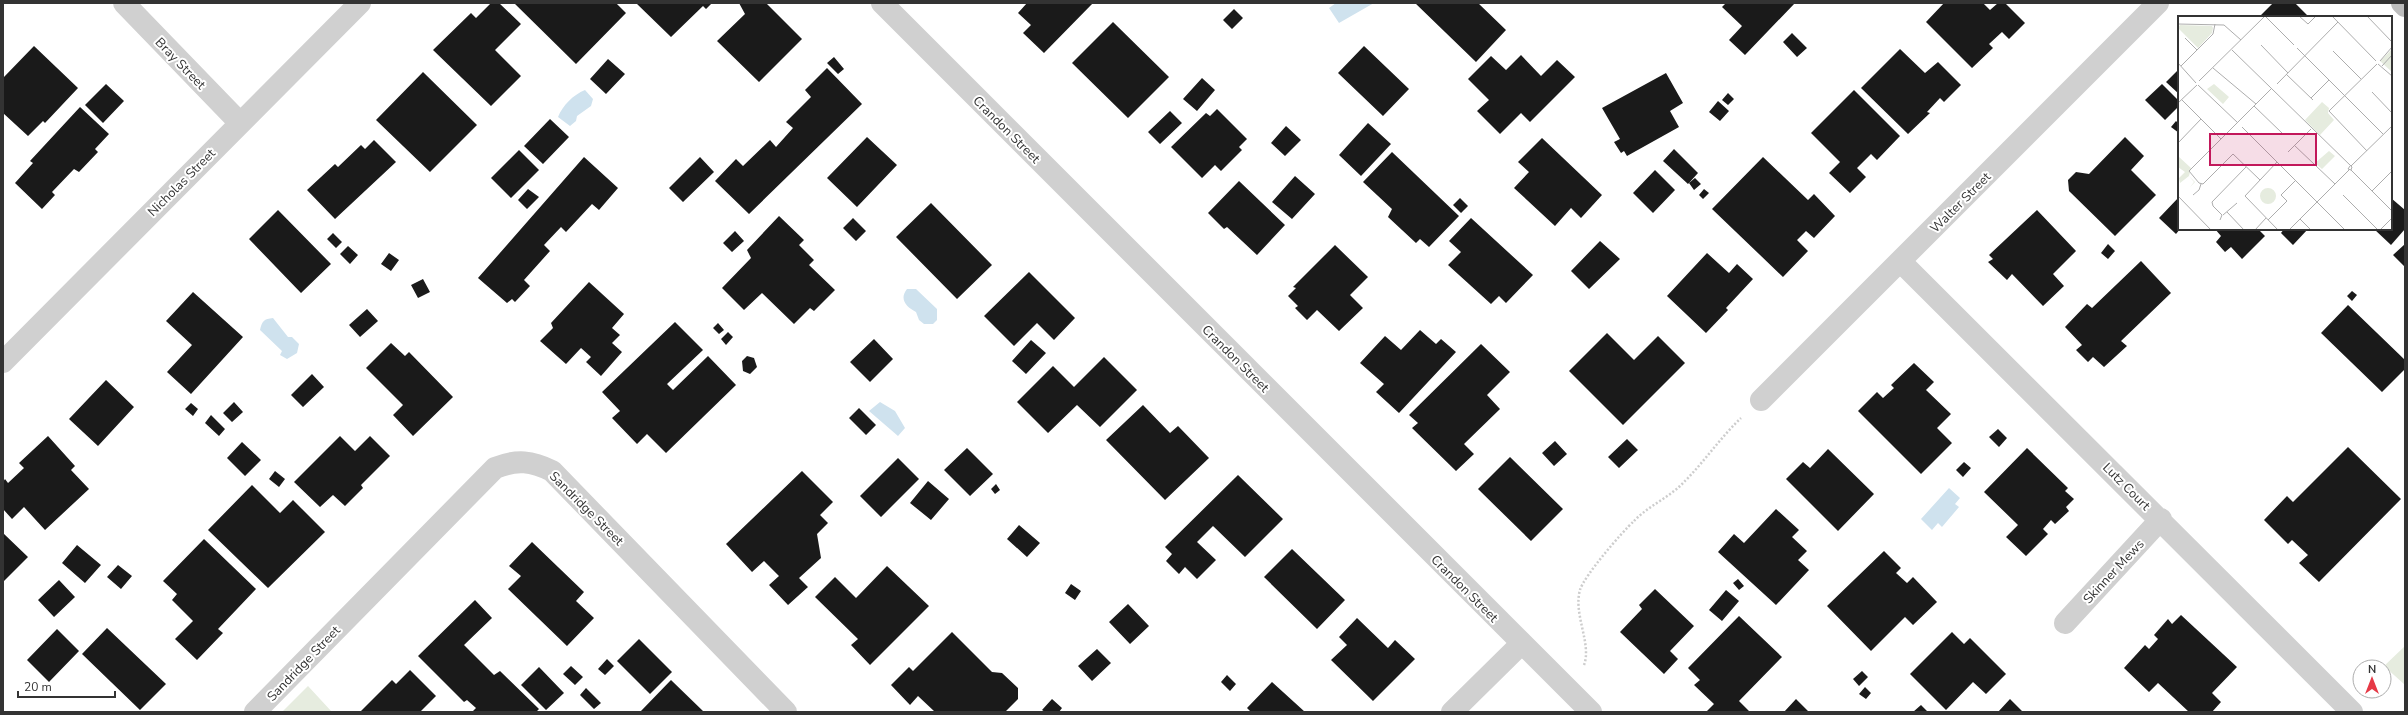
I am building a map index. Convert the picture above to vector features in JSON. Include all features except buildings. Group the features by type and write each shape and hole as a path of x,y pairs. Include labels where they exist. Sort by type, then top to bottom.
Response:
{"main road":[{"path":"2402,3 2405,6"}],"street":[{"name":"Bray Street","path":"124,3 239,122"},
{"name":"Nicholas Street","path":"3,362 239,122 360,3"},
{"name":"Crandon Street","path":"882,3 1521,644 1591,712"},
{"name":"Walter Street","path":"1761,400 2158,3"},
{"name":"Lutz Court","path":"1900,261 2161,519 2352,712"},
{"name":"Sandridge Street","path":"255,712 495,468 509,462 523,461 552,471 786,712"},
{"name":"Skinner Mews","path":"2064,623 2161,519"},
{"path":"1452,712 1521,644"}],"path":[{"path":"1564,685 1585,664 1587,656 1581,630 1578,601 1584,581 1634,520 1680,485 1721,438 1761,400"}],"shaded area":[{"path":"2405,646 2405,685 2392,673 2391,659"},
{"path":"308,686 332,712 282,712"}],"water":[{"path":"1336,3 1374,3 1339,23 1329,8"},
{"path":"585,90 593,99 591,106 577,116 576,121 570,126 558,117 569,101"},
{"path":"907,289 916,289 937,309 937,320 933,324 924,324 919,320 916,312 909,308 904,299"},
{"path":"273,318 288,337 292,337 299,344 297,353 287,359 280,355 282,351 260,330 264,321"},
{"path":"880,402 895,411 905,428 898,436 869,411"},
{"path":"1949,488 1960,498 1955,504 1959,507 1942,527 1938,523 1932,530 1921,519"}]}
